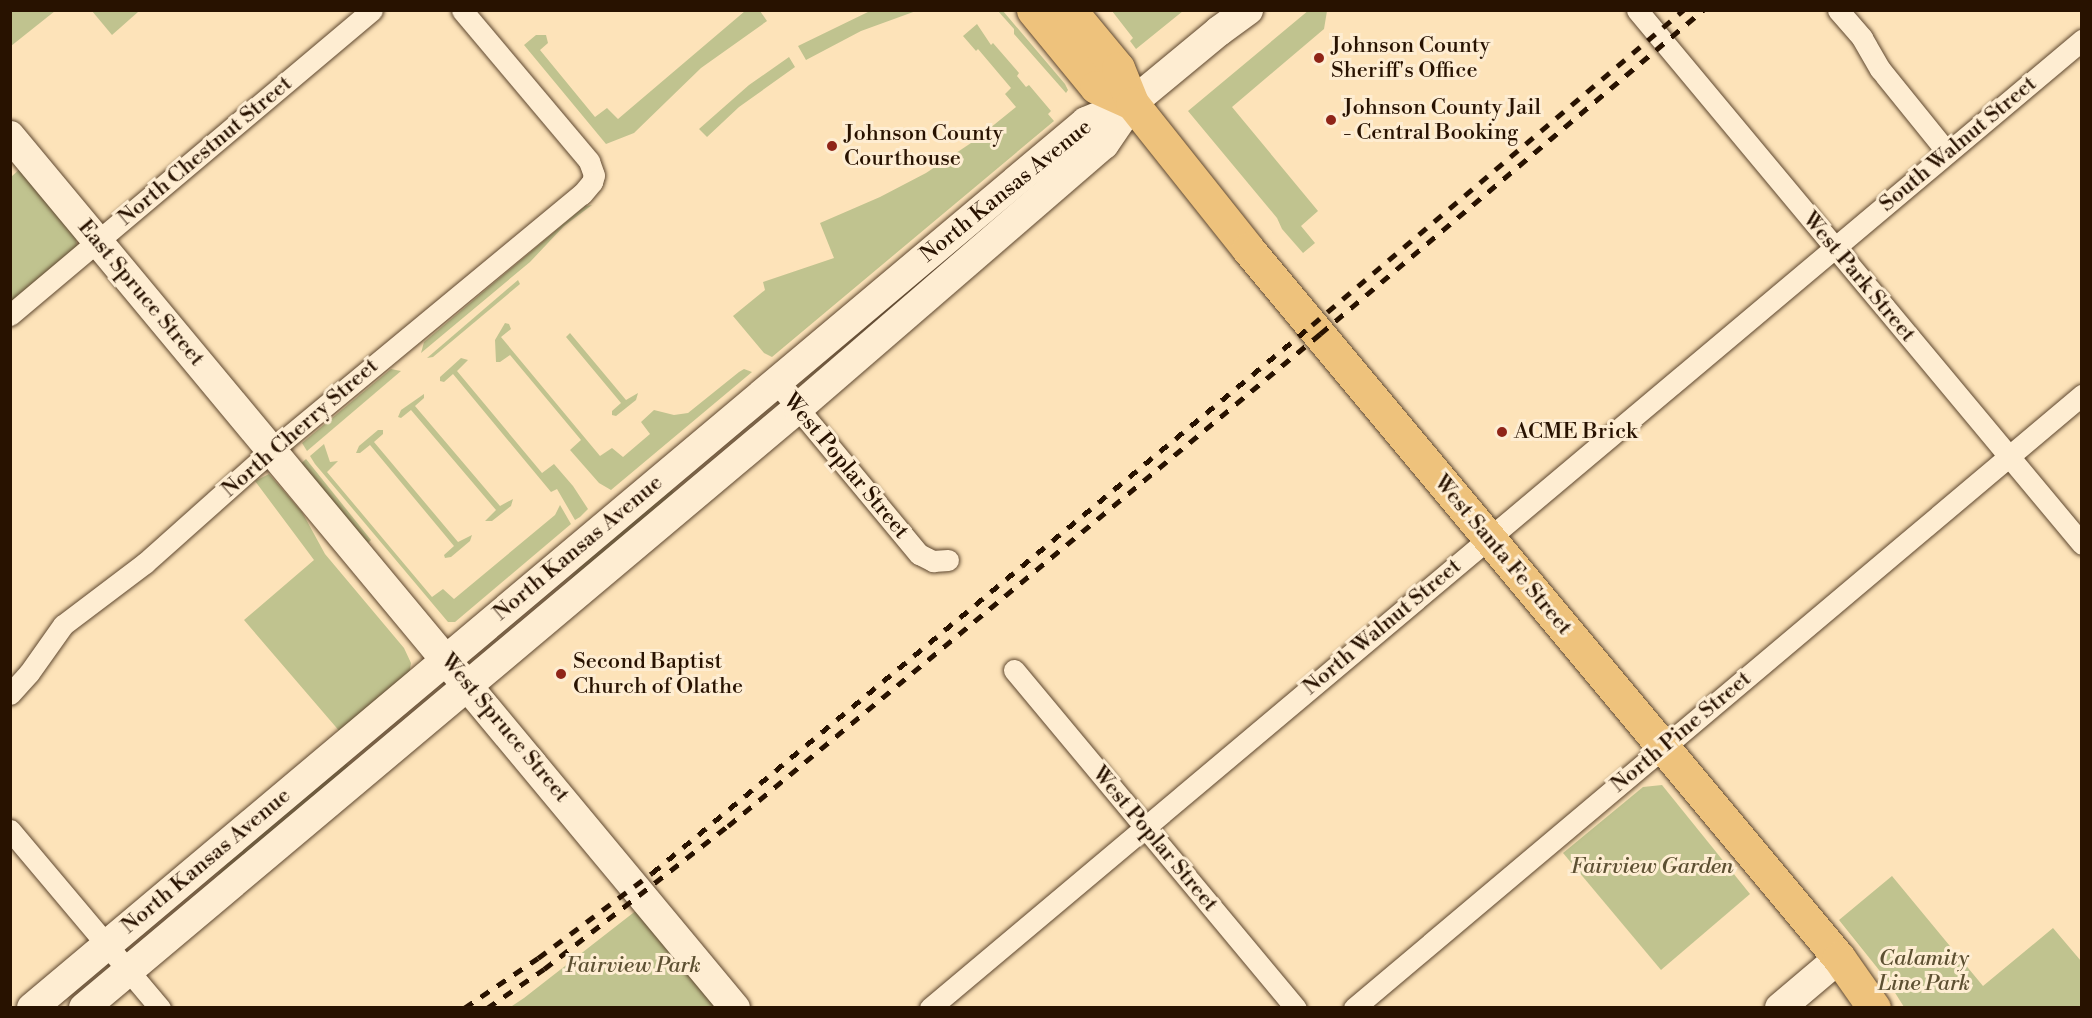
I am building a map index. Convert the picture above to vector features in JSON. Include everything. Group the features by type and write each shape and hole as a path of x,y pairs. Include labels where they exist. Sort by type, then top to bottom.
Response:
{"main road":[{"name":"West Santa Fe Street","path":"1033,10 1096,87 1132,103"},
{"name":"West Santa Fe Street","path":"1070,10 1118,68 1132,103 1248,249 1488,539 1665,747 1839,958 1874,1008"},
{"name":"North Kansas Avenue","path":"84,1008 798,408 1104,144 1132,103 1248,10"},
{"name":"North Kansas Avenue","path":"32,1008 1086,122 1132,103"},
{"name":"East Spruce Street","path":"10,136 273,450"},
{"name":"West Spruce Street","path":"273,450 735,1008"},
{"path":"1780,1008 1839,958"}],"street":[{"name":"North Chestnut Street","path":"10,315 372,10"},
{"name":"North Cherry Street","path":"10,694 29,673 63,625 145,563 273,450 582,194 592,183 593,169 589,160 462,10"},
{"name":"West Park Street","path":"1637,10 2082,544"},
{"path":"1838,10 1862,38 1880,69 1947,152"},
{"name":"South Walnut Street","path":"1835,248 2082,40"},
{"name":"North Walnut Street","path":"930,1008 1835,248"},
{"name":"West Poplar Street","path":"776,382 919,554 933,561 948,560"},
{"name":"North Pine Street","path":"1353,1008 2082,395"},
{"name":"West Poplar Street","path":"1014,670 1296,1008"},
{"path":"10,830 160,1008"}],"green space":[{"path":"11,10 55,10 55,11 11,46"},
{"path":"1309,10 1327,11 1324,29 1232,107 1318,211 1301,226 1315,243 1303,253 1282,229 1277,218 1188,111"},
{"path":"92,11 137,11 112,35"},
{"path":"745,11 760,11 767,21 701,68 634,133 606,144 524,45 536,35 546,35 548,43 540,50 595,117 607,108 618,119"},
{"path":"870,11 916,11 861,31 806,60 798,46"},
{"path":"998,11 1003,11 1065,84 1068,90 1066,93 1014,34 1014,29"},
{"path":"1112,11 1183,11 1136,49 1130,41 1133,38"},
{"path":"977,24 991,45 993,43 1019,73 1017,76 1026,87 1029,85 1051,111 1048,114 1054,121 772,357 764,353 733,316 765,290 763,282 834,258 820,223 880,197 926,173 974,141 1016,107 1005,94 1011,88 978,49 976,51 963,36"},
{"path":"789,57 795,67 739,107 707,137 699,129 749,85"},
{"path":"22,167 75,232 77,246 11,303 11,177"},
{"path":"592,205 564,226 530,262 421,353 424,342 585,206"},
{"path":"518,280 520,284 433,357 427,358"},
{"path":"505,323 509,324 511,329 501,337 600,456 612,448 623,457 650,434 641,422 654,410 674,415 688,413 739,372 744,369 752,372 611,490 599,483 570,450 581,440 510,355 496,362 495,340"},
{"path":"570,333 626,400 638,393 636,400 616,416 612,415 612,411 621,403 566,337"},
{"path":"461,358 468,360 457,371 542,473 554,464 573,486 588,509 580,517 575,520 557,489 551,492 453,374 444,382 440,381 440,377"},
{"path":"391,369 401,371 307,451 302,443"},
{"path":"424,394 424,398 415,406 500,506 513,499 511,506 492,521 485,521 496,510 411,410 401,418 398,417 401,410"},
{"path":"378,430 383,430 383,434 374,442 458,542 472,535 470,541 451,557 445,558 444,555 454,546 370,445 360,453 356,453 359,446"},
{"path":"324,444 330,462 338,461 327,472 432,597 443,589 454,599 555,515 560,505 571,524 455,622 448,622 315,464 310,456"},
{"path":"306,459 371,540 368,543 297,467"},
{"path":"269,474 302,512 325,554 404,648 411,663 409,675 341,733 244,620 314,560 255,481"},
{"path":"670,488 675,494 575,585 570,579 583,563"},
{"path":"345,762 350,768 224,880 218,874 234,856"},
{"name":"Fairview Garden","path":"1662,785 1750,894 1661,970 1563,853 1643,787"},
{"name":"Calamity Line Park","path":"1892,876 1983,986 2053,928 2081,961 2081,1007 1904,1007 1887,980 1839,920"},
{"name":"Fairview Park","path":"642,906 715,1008 509,1008 524,998"}],"railway":[{"path":"464,1008 538,958 652,873 1312,325 1683,10"},
{"path":"487,1008 544,969 728,826 1320,334 1703,10"}],"place":[{"name":"Johnson County Sheriff's Office","path":"1319,58"},
{"name":"Johnson County Jail - Central Booking","path":"1331,120"},
{"name":"Johnson County Courthouse","path":"832,146"},
{"name":"ACME Brick","path":"1502,432"},
{"name":"Second Baptist Church of Olathe","path":"561,674"}]}
